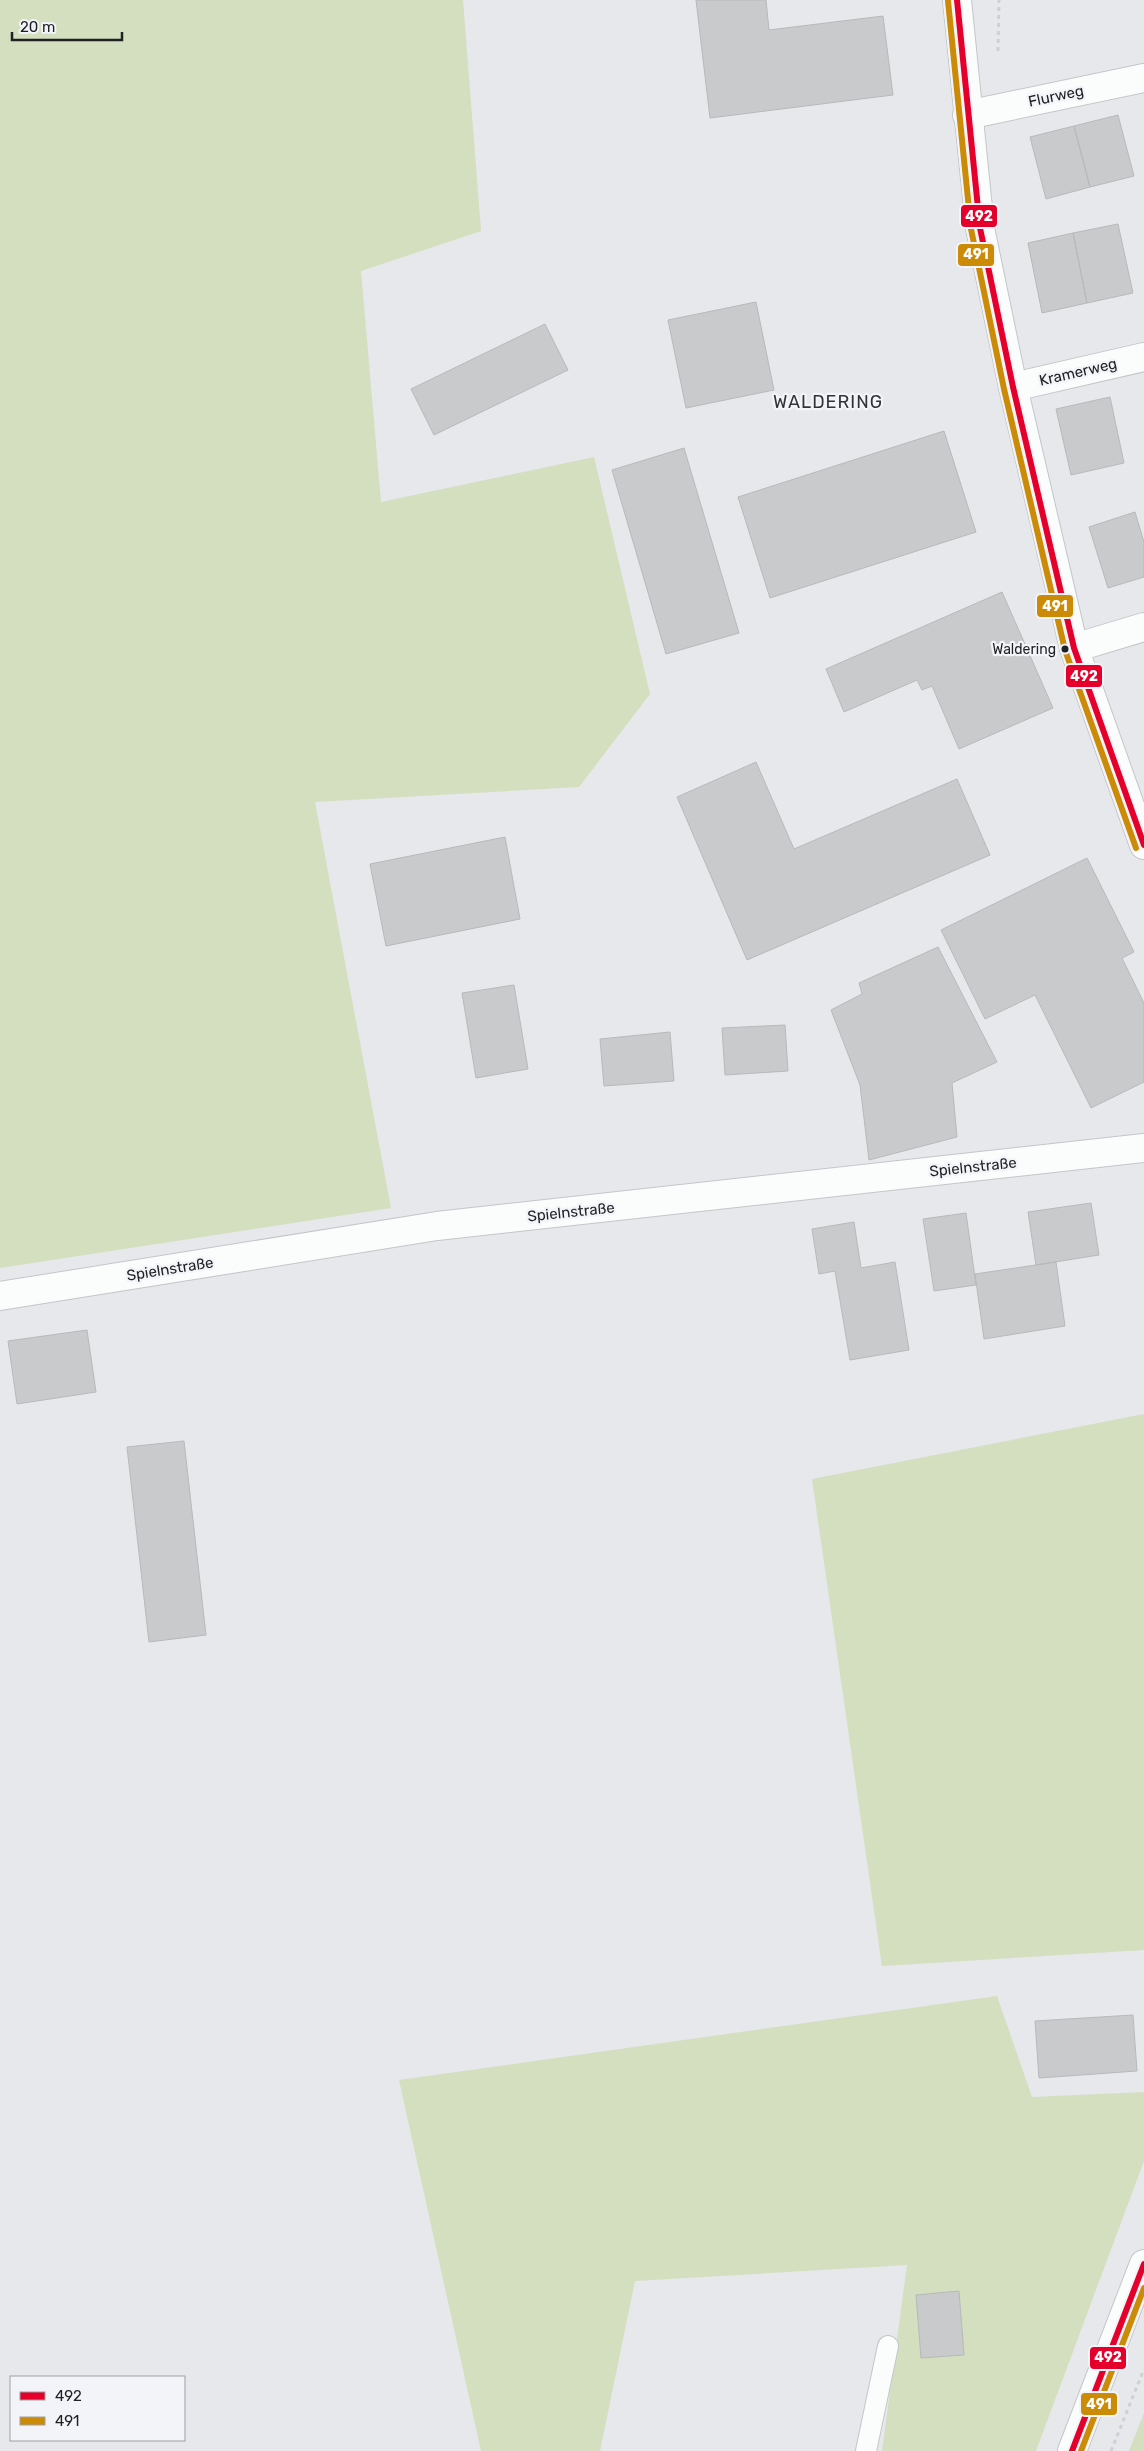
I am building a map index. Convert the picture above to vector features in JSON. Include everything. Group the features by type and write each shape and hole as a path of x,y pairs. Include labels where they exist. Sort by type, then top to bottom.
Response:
{"street":[{"path":"957,0 967,115 980,228 1013,387 1074,648 1144,845"},
{"name":"Flurweg","path":"967,115 1144,78"},
{"name":"Kramerweg","path":"1013,387 1144,357"},
{"path":"1074,648 1144,627"},
{"name":"Spielnstraße","path":"0,1296 437,1226 1144,1148"},
{"path":"1072,2451 1144,2264"}],"lane":[{"path":"866,2451 888,2346"}],"path":[{"path":"1111,2451 1144,2369"}],"green space":[{"path":"0,0 463,0 481,231 361,271 381,502 594,457 650,694 579,787 315,802 391,1208 0,1268"},
{"path":"1144,1414 1144,1950 882,1966 812,1479"},
{"path":"997,1996 1032,2097 1144,2092 1144,2161 1036,2451 882,2451 907,2265 635,2281 600,2451 481,2451 399,2080"},
{"path":"1144,2413 1144,2451 1129,2451"}],"building":[{"path":"696,0 766,0 769,30 883,16 893,95 710,118"},
{"path":"1118,115 1134,176 1090,187 1074,126"},
{"path":"1074,126 1090,187 1046,199 1030,137"},
{"path":"1118,224 1133,293 1087,303 1073,233"},
{"path":"1073,233 1087,303 1042,313 1028,243"},
{"path":"756,302 774,390 686,408 668,320"},
{"path":"545,324 568,370 434,435 411,389"},
{"path":"1110,397 1124,463 1071,475 1056,409"},
{"path":"944,431 976,532 770,598 738,497"},
{"path":"684,448 739,633 666,654 612,470"},
{"path":"1135,512 1144,542 1144,577 1108,588 1089,527"},
{"path":"1002,592 1053,708 959,749 932,686 922,690 917,680 844,712 826,669"},
{"path":"756,762 794,849 957,779 990,855 747,960 677,797"},
{"path":"505,837 520,919 386,946 370,864"},
{"path":"1087,858 1134,952 1122,958 1144,1003 1144,1082 1091,1108 1035,995 985,1019 941,930"},
{"path":"938,947 997,1062 952,1083 957,1137 869,1160 860,1085 831,1010 862,994 859,983"},
{"path":"514,985 528,1069 476,1078 462,993"},
{"path":"785,1025 788,1071 725,1075 722,1028"},
{"path":"670,1032 674,1081 604,1086 600,1039"},
{"path":"1091,1203 1099,1255 1036,1265 1028,1212"},
{"path":"966,1213 976,1285 934,1291 923,1219"},
{"path":"854,1222 861,1268 895,1262 909,1350 850,1360 835,1271 819,1274 812,1229"},
{"path":"1056,1262 1065,1326 984,1339 975,1274"},
{"path":"87,1330 96,1392 17,1404 8,1341"},
{"path":"184,1441 206,1635 149,1642 127,1447"},
{"path":"1133,2015 1137,2071 1039,2078 1035,2021"},
{"path":"959,2291 964,2355 921,2358 916,2295"}],"transit line":[{"name":"492","path":"957,0 980,228 1013,387 1074,648 1144,845"},
{"name":"491","path":"948,1 971,229 1004,389 1065,650 1136,848"},
{"name":"492","path":"1072,2451 1144,2264"},
{"name":"491","path":"1081,2451 1144,2288"}],"place":[{"name":"Waldering","path":"1065,649"}],"district":[{"name":"WALDERING","path":"828,402"}]}
